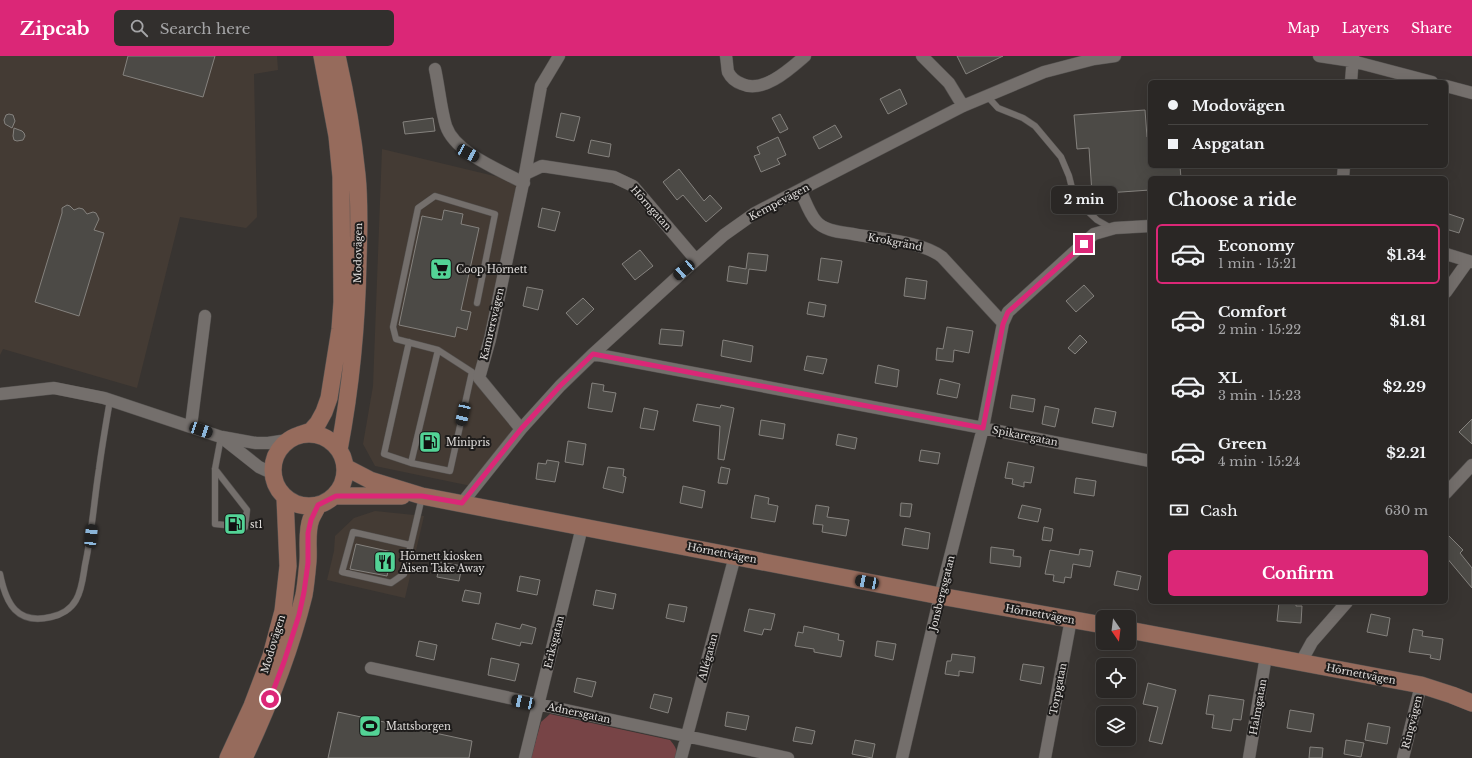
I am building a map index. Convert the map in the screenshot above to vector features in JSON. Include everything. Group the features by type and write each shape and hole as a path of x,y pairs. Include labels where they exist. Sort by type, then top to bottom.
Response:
{"main road":[{"name":"Modovägen","path":"293,438 311,430 318,423 329,398 342,302 341,177 337,136 322,56"},
{"name":"Modovägen","path":"337,56 352,133 357,176 359,223 358,305 349,395 339,450"},
{"path":"336,496 342,485 345,467 339,450 331,442 321,436 310,434 293,438 279,449 273,460 272,473 276,487 285,498 301,506 307,507 318,505 336,496 422,496"},
{"name":"Hörnettvägen","path":"345,467 370,480 422,496 940,596 1096,624"},
{"name":"Modovägen","path":"228,758 252,706 278,634 283,611 288,566 285,498"},
{"name":"Modovägen","path":"244,758 266,712 299,615 308,563 308,533 311,520 318,505"},
{"name":"Hörnettvägen","path":"1136,631 1421,685 1471,700"}],"street":[{"name":"Kamrersvägen","path":"476,375 490,339 524,179 541,86 559,56"},
{"path":"726,56 728,72 735,81 746,86 757,86 770,82 789,70 805,56"},
{"path":"922,56 949,83 963,106"},
{"name":"Kempevägen","path":"462,503 521,429 560,386 724,235 755,213 963,106 1044,72 1094,59 1115,56"},
{"path":"1319,56 1353,58 1425,80"},
{"path":"1350,80 1353,58"},
{"path":"435,69 446,127 455,142 468,153 524,179"},
{"path":"1448,87 1472,93"},
{"name":"Hörngatan","path":"524,179 542,166 614,177 633,186 696,260"},
{"name":"Krokgränd","path":"800,190 816,221 824,227 839,232 908,244 934,251 942,257 1003,324"},
{"path":"1003,324 1008,312 1094,234 1112,228 1148,226"},
{"path":"1448,255 1470,262 1448,290"},
{"path":"191,426 205,316"},
{"name":"Jonsbergsgatan","path":"902,758 940,596 983,428 1003,324"},
{"name":"Spikaregatan","path":"593,354 1148,461"},
{"path":"476,375 521,429"},
{"path":"0,394 54,388 110,400 221,437 256,443 268,443 293,438"},
{"path":"221,437 259,467 272,473"},
{"path":"1448,491 1472,465"},
{"name":"Eriksgatan","path":"525,758 582,527"},
{"name":"Allégatan","path":"681,758 735,556"},
{"path":"1301,662 1312,642 1345,604"},
{"name":"Torpgatan","path":"1045,758 1071,619"},
{"name":"Halmgatan","path":"1249,758 1266,656"},
{"name":"Adnersgatan","path":"371,668 788,758"},
{"name":"Ringvägen","path":"1403,758 1421,685"}],"lane":[{"path":"987,96 998,108 1023,118 1035,126 1061,157 1069,176 1073,192 1082,206 1097,220 1112,228"},
{"path":"409,342 384,454 411,463 450,471 476,375 438,350 409,342 396,339 393,327 418,208 435,196 495,214 477,303"},
{"path":"411,463 438,350"},
{"path":"0,574 5,595 12,608 30,619 44,619 56,616 68,610 75,601 80,590 91,536 99,468 110,400"},
{"path":"215,469 247,510 245,527 215,524 215,469 221,437"},
{"path":"410,545 353,532 342,572 391,583 404,574 422,496"}],"shaded area":[{"path":"0,56 277,56 278,70 254,74 257,217 246,228 180,217 137,388 3,349 0,355"},
{"path":"382,149 524,183 479,378 521,429 476,487 375,466 363,444 373,386"},
{"path":"375,511 424,516 405,598 327,580 334,551 335,536 354,518"},
{"path":"550,714 670,740 676,748 676,758 531,758 541,722"}],"building":[{"path":"128,56 215,56 203,97 123,75"},
{"path":"957,56 1003,56 966,74"},
{"path":"900,89 907,104 888,114 880,99"},
{"path":"1145,110 1148,137 1148,168 1180,168 1181,176 1148,176 1148,190 1092,194 1089,148 1077,149 1074,115"},
{"path":"561,113 580,117 574,141 556,137"},
{"path":"780,114 788,129 780,133 772,118"},
{"path":"6,115 13,115 15,121 12,128 5,124 4,120"},
{"path":"433,118 435,131 405,134 403,122"},
{"path":"835,125 842,137 819,149 813,137"},
{"path":"14,128 24,133 25,136 23,140 14,140"},
{"path":"778,137 786,155 777,159 780,164 761,172 754,156 760,154 757,147"},
{"path":"591,140 611,144 609,157 588,153"},
{"path":"679,169 704,201 710,195 722,208 706,222 683,195 677,200 663,182"},
{"path":"67,205 74,210 79,208 83,209 87,214 93,212 96,213 99,219 94,230 104,233 79,316 35,302 62,213 62,208"},
{"path":"542,208 560,212 555,231 538,227"},
{"name":"Coop Hörnett","path":"444,210 463,214 461,224 479,228 461,310 471,312 467,330 457,327 455,337 399,325 422,216 442,220"},
{"path":"1448,214 1464,219 1459,233 1448,230"},
{"path":"640,250 653,266 635,280 622,264"},
{"path":"748,253 768,255 766,271 749,269 747,284 727,281 729,266 746,269"},
{"path":"821,258 842,261 838,283 818,280"},
{"path":"906,278 927,281 925,299 904,296"},
{"path":"1084,285 1094,296 1076,312 1066,301"},
{"path":"527,287 543,290 538,310 523,306"},
{"path":"583,298 594,309 577,325 566,313"},
{"path":"809,302 826,305 824,317 807,314"},
{"path":"947,327 973,331 969,353 954,350 953,362 936,360 937,348 943,349"},
{"path":"661,329 684,331 682,346 659,344"},
{"path":"1080,335 1087,342 1075,354 1068,348"},
{"path":"723,340 753,346 751,362 721,356"},
{"path":"807,356 827,359 823,374 804,370"},
{"path":"878,365 899,370 897,387 875,383"},
{"path":"940,379 960,384 957,398 937,394"},
{"path":"592,383 604,385 603,391 616,393 612,412 588,408"},
{"path":"1012,395 1035,399 1033,412 1010,408"},
{"path":"697,404 720,408 721,405 734,408 724,460 718,459 720,426 693,421"},
{"path":"1045,406 1059,409 1055,427 1042,424"},
{"path":"644,408 658,411 654,430 640,428"},
{"path":"1095,408 1116,412 1113,427 1092,423"},
{"path":"1472,419 1472,444 1459,432"},
{"path":"761,420 785,424 783,439 759,435"},
{"path":"838,434 857,438 855,449 836,445"},
{"path":"568,441 586,444 583,465 565,462"},
{"path":"921,450 940,453 938,464 919,461"},
{"path":"547,460 559,462 555,482 536,479 538,463 546,464"},
{"path":"1008,462 1034,467 1031,483 1024,482 1024,487 1012,484 1013,479 1005,478"},
{"path":"608,467 624,469 623,476 626,477 623,493 603,488"},
{"path":"721,467 730,469 727,484 718,483"},
{"path":"1076,478 1096,481 1094,496 1074,493"},
{"path":"683,486 705,491 702,508 680,503"},
{"path":"755,495 769,498 768,504 778,506 775,522 751,518"},
{"path":"901,503 912,504 910,517 900,516"},
{"path":"816,505 829,507 827,517 849,520 846,536 822,532 823,525 813,524"},
{"path":"1022,505 1041,509 1038,522 1018,518"},
{"path":"1044,527 1053,529 1051,541 1042,540"},
{"path":"905,528 930,533 928,549 902,545"},
{"path":"1448,535 1463,550 1460,553 1472,568 1472,588 1448,559"},
{"path":"356,544 392,552 387,576 350,569"},
{"path":"991,547 1014,550 1013,556 1021,557 1020,567 990,563"},
{"path":"1080,549 1093,551 1090,567 1073,564 1071,578 1065,577 1064,583 1053,581 1054,575 1045,574 1050,550 1079,555"},
{"path":"440,562 462,566 459,581 437,577"},
{"path":"1117,571 1141,576 1138,590 1114,585"},
{"path":"520,576 540,580 537,595 517,591"},
{"path":"465,590 481,593 479,604 462,601"},
{"path":"596,590 616,594 613,609 593,605"},
{"path":"669,604 687,607 684,622 666,618"},
{"path":"1279,604 1296,604 1296,606 1302,606 1301,623 1277,621"},
{"path":"749,609 775,614 771,630 764,629 762,635 744,631"},
{"path":"1371,614 1390,618 1387,636 1367,632"},
{"path":"496,623 520,629 522,624 536,628 532,644 521,642 520,646 492,639"},
{"path":"804,626 839,634 838,640 844,641 841,657 814,652 814,649 795,646 798,632 803,633"},
{"path":"1413,629 1423,631 1422,636 1443,639 1440,660 1430,658 1431,655 1409,652"},
{"path":"419,641 437,645 434,660 416,656"},
{"path":"877,641 896,644 893,660 875,656"},
{"path":"952,654 975,657 973,673 959,671 959,676 945,674 947,661 951,661"},
{"path":"491,658 519,664 515,681 488,675"},
{"path":"1023,664 1044,667 1041,684 1020,680"},
{"path":"577,678 596,682 592,697 574,692"},
{"path":"1148,683 1176,690 1162,744 1149,741 1158,707 1143,704"},
{"path":"654,694 672,698 668,713 650,708"},
{"path":"1209,695 1244,700 1241,720 1233,719 1231,731 1212,728 1214,715 1206,714"},
{"path":"1290,710 1314,714 1311,732 1287,728"},
{"name":"Mattsborgen","path":"338,712 472,741 469,758 328,758"},
{"path":"727,712 749,716 746,730 725,726"},
{"path":"1368,723 1390,727 1387,744 1365,740"},
{"path":"796,727 815,731 812,744 793,741"},
{"path":"855,740 875,744 872,758 852,754"},
{"path":"1346,740 1364,743 1361,757 1344,754"},
{"path":"1310,747 1323,748 1322,758 1309,758"}],"place":[{"name":"Coop Hörnett","path":"441,269"},
{"name":"Minipris","path":"430,442"},
{"name":"st1","path":"235,524"},
{"name":"Hörnett kiosken Aisen Take Away","path":"385,562"},
{"name":"Mattsborgen","path":"370,726"}],"route":[{"path":"270,699 299,615 308,563 308,533 311,520 318,505 336,496 422,496 462,503 521,429 560,386 593,354 983,428 1003,324 1008,312 1084,244"}]}
